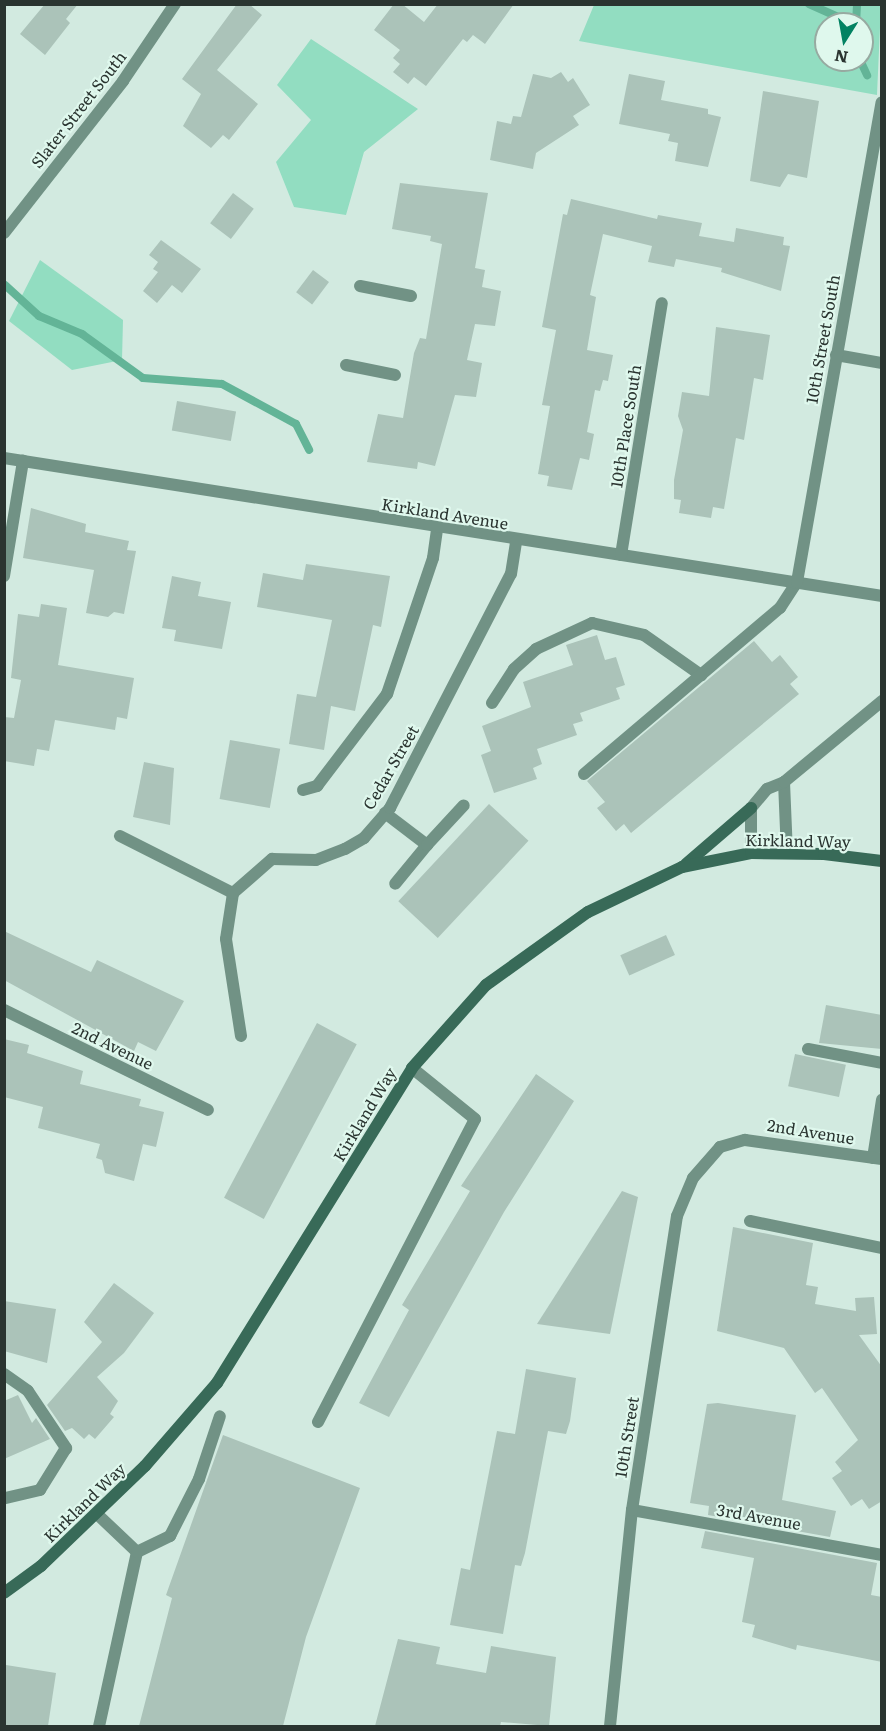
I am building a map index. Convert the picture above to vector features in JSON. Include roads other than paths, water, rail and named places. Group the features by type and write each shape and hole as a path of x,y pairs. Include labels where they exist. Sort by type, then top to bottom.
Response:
{"main road":[{"path":"682,867 751,808"},
{"name":"Kirkland Way","path":"4,1593 97,1514 145,1466 217,1383 412,1068 486,985 535,948 618,894 682,867 751,853 882,861"}],"street":[{"name":"Slater Street South","path":"4,233 123,81 175,4"},
{"name":"10th Street South","path":"797,582 836,355 876,157 882,102"},
{"path":"360,286 411,296"},
{"name":"10th Place South","path":"621,555 662,303"},
{"path":"836,355 882,363"},
{"path":"346,365 395,375"},
{"name":"Kirkland Avenue","path":"4,458 516,541 882,596"},
{"path":"4,576 23,461"},
{"path":"303,790 317,786 387,694 433,558 437,528"},
{"name":"Cedar Street","path":"233,893 272,859 316,860 345,849 364,838 385,813 511,574 516,541"},
{"path":"584,774 780,608 797,582"},
{"path":"492,703 514,669 536,649 592,623 644,635 701,675"},
{"path":"751,853 751,808 767,789 784,782 882,701"},
{"path":"784,782 787,854"},
{"path":"395,884 464,805"},
{"path":"385,813 427,845"},
{"path":"120,837 233,893 226,939 241,1036"},
{"name":"2nd Avenue","path":"4,1010 208,1110"},
{"path":"808,1049 882,1063"},
{"path":"318,1422 475,1119 412,1068"},
{"path":"877,1158 882,1100"},
{"name":"2nd Avenue","path":"704,1160 720,1147 745,1140 877,1158"},
{"name":"10th Street","path":"610,1726 632,1509 677,1216 704,1160"},
{"path":"750,1221 882,1248"},
{"path":"4,1374 28,1390 66,1448 39,1490 4,1498"},
{"path":"137,1552 170,1536 199,1479 220,1416"},
{"name":"3rd Avenue","path":"632,1509 882,1555"},
{"path":"97,1514 137,1552"},
{"path":"99,1726 137,1552"}],"waterway":[{"path":"809,4 827,12"},
{"path":"857,4 857,12"},
{"path":"5,285 39,316 82,334 143,378 222,384 296,424 309,450"}]}
